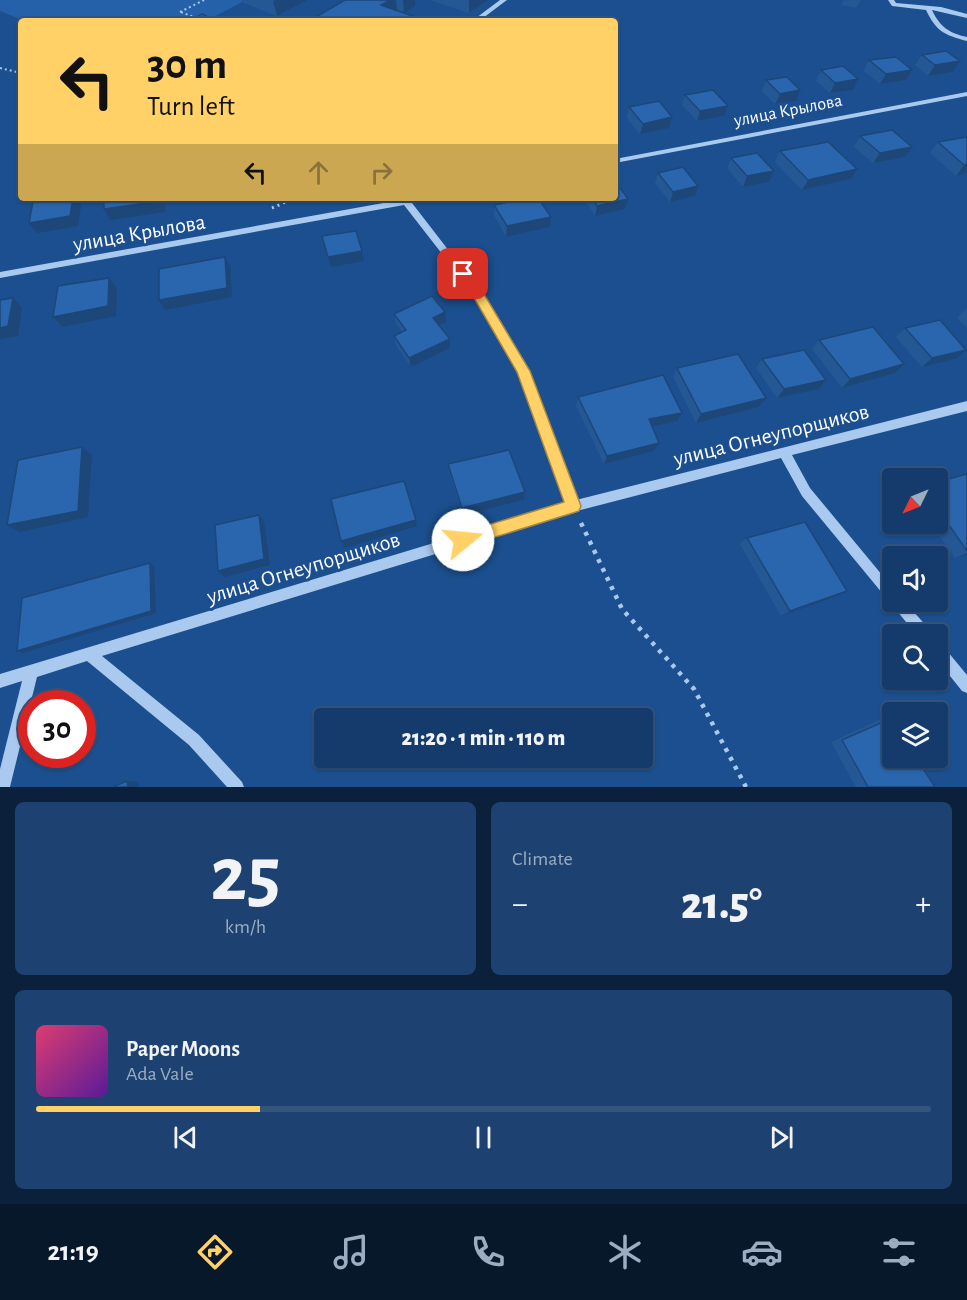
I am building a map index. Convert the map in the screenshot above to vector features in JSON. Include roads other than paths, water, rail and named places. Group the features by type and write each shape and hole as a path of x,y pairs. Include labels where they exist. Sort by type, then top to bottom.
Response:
{"street":[{"path":"479,18 504,0"},
{"path":"891,0 894,5 928,8 967,16"},
{"path":"928,8 935,25 946,34 967,39"},
{"name":"улица Крылова","path":"618,160 967,94"},
{"name":"улица Крылова","path":"0,275 399,201"},
{"path":"405,201 477,293 523,371 573,506"},
{"name":"улица Огнеупорщиков","path":"0,681 573,506 967,406"},
{"path":"784,452 806,492 882,584"},
{"path":"905,612 916,624"},
{"path":"89,654 194,740 237,787"},
{"path":"948,663 967,686"},
{"path":"3,787 31,672"}]}
